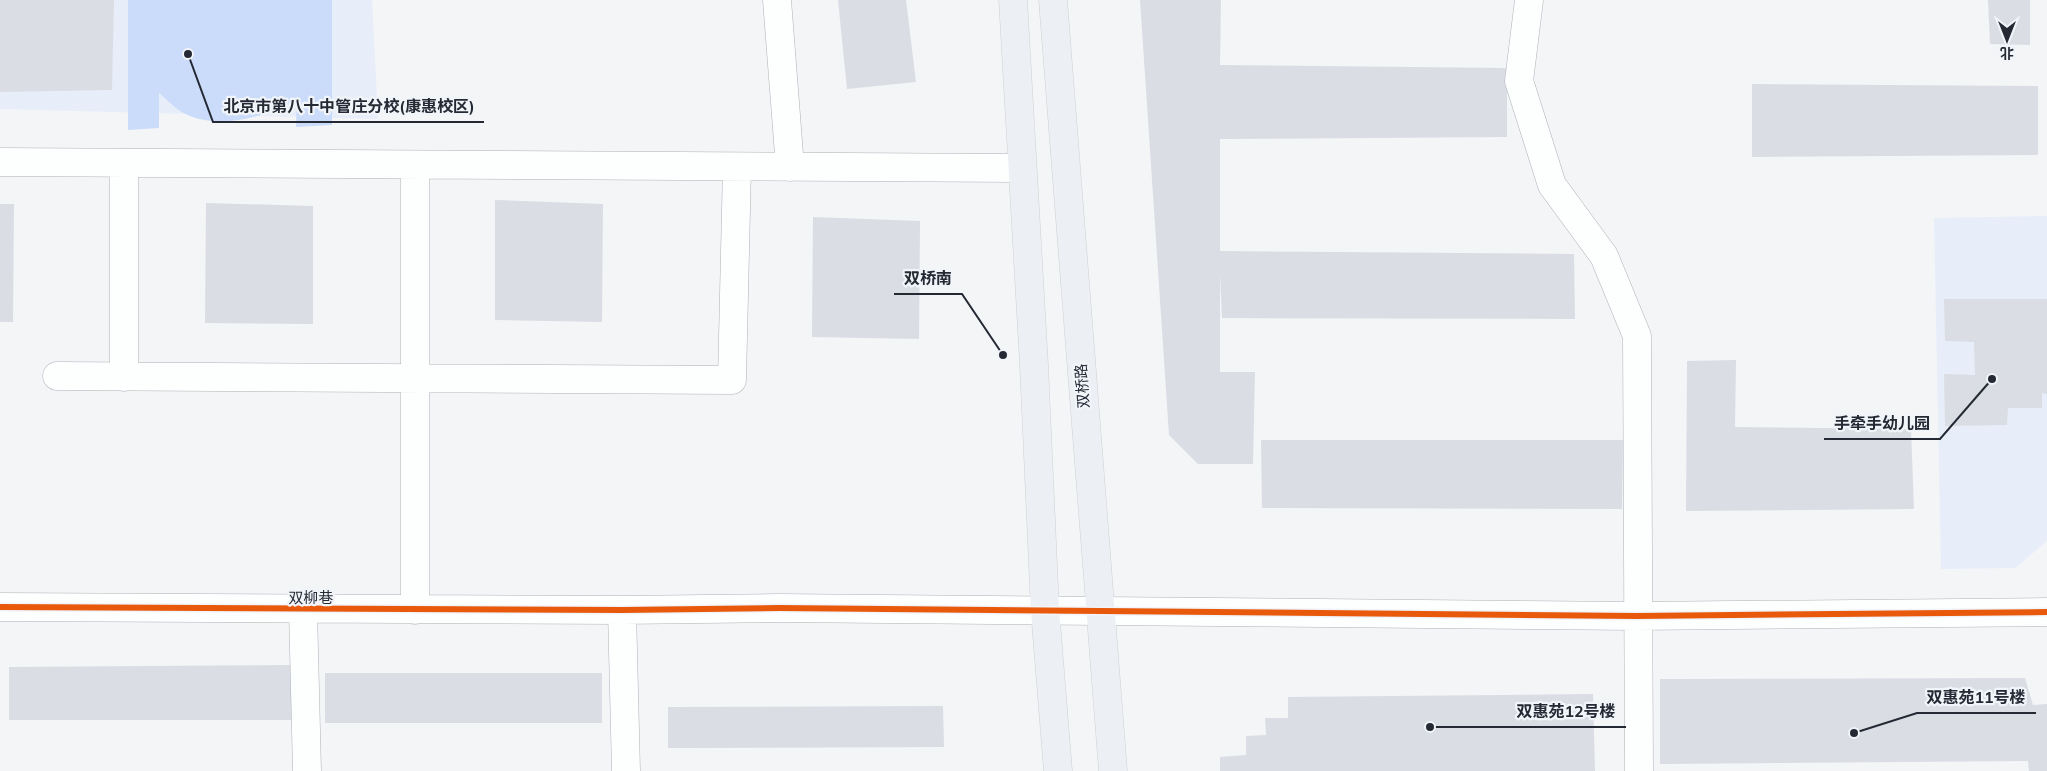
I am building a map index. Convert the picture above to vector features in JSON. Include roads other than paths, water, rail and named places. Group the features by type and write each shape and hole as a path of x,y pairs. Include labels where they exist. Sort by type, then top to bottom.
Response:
{"main road":[{"path":"1012,0 1045,610 1058,771"},
{"name":"双桥路","path":"1053,0 1113,771"}],"street":[{"path":"777,0 790,167"},
{"path":"1529,0 1519,81 1552,185 1604,256 1637,336 1639,771"},
{"path":"0,162 1022,168"},
{"path":"124,164 124,377"},
{"path":"415,165 415,610"},
{"path":"57,376 732,380 737,167"},
{"name":"双柳巷","path":"0,607 303,610 789,608 1637,616 2047,612"},
{"path":"303,610 307,771"},
{"path":"622,610 626,771"}],"place":[{"name":"北京市第八十中管庄分校(康惠校区)","path":"188,54"},
{"name":"双桥南","path":"1003,355"},
{"name":"手牵手幼儿园","path":"1992,379"},
{"name":"双惠苑12号楼","path":"1430,727"},
{"name":"双惠苑11号楼","path":"1854,733"}]}
